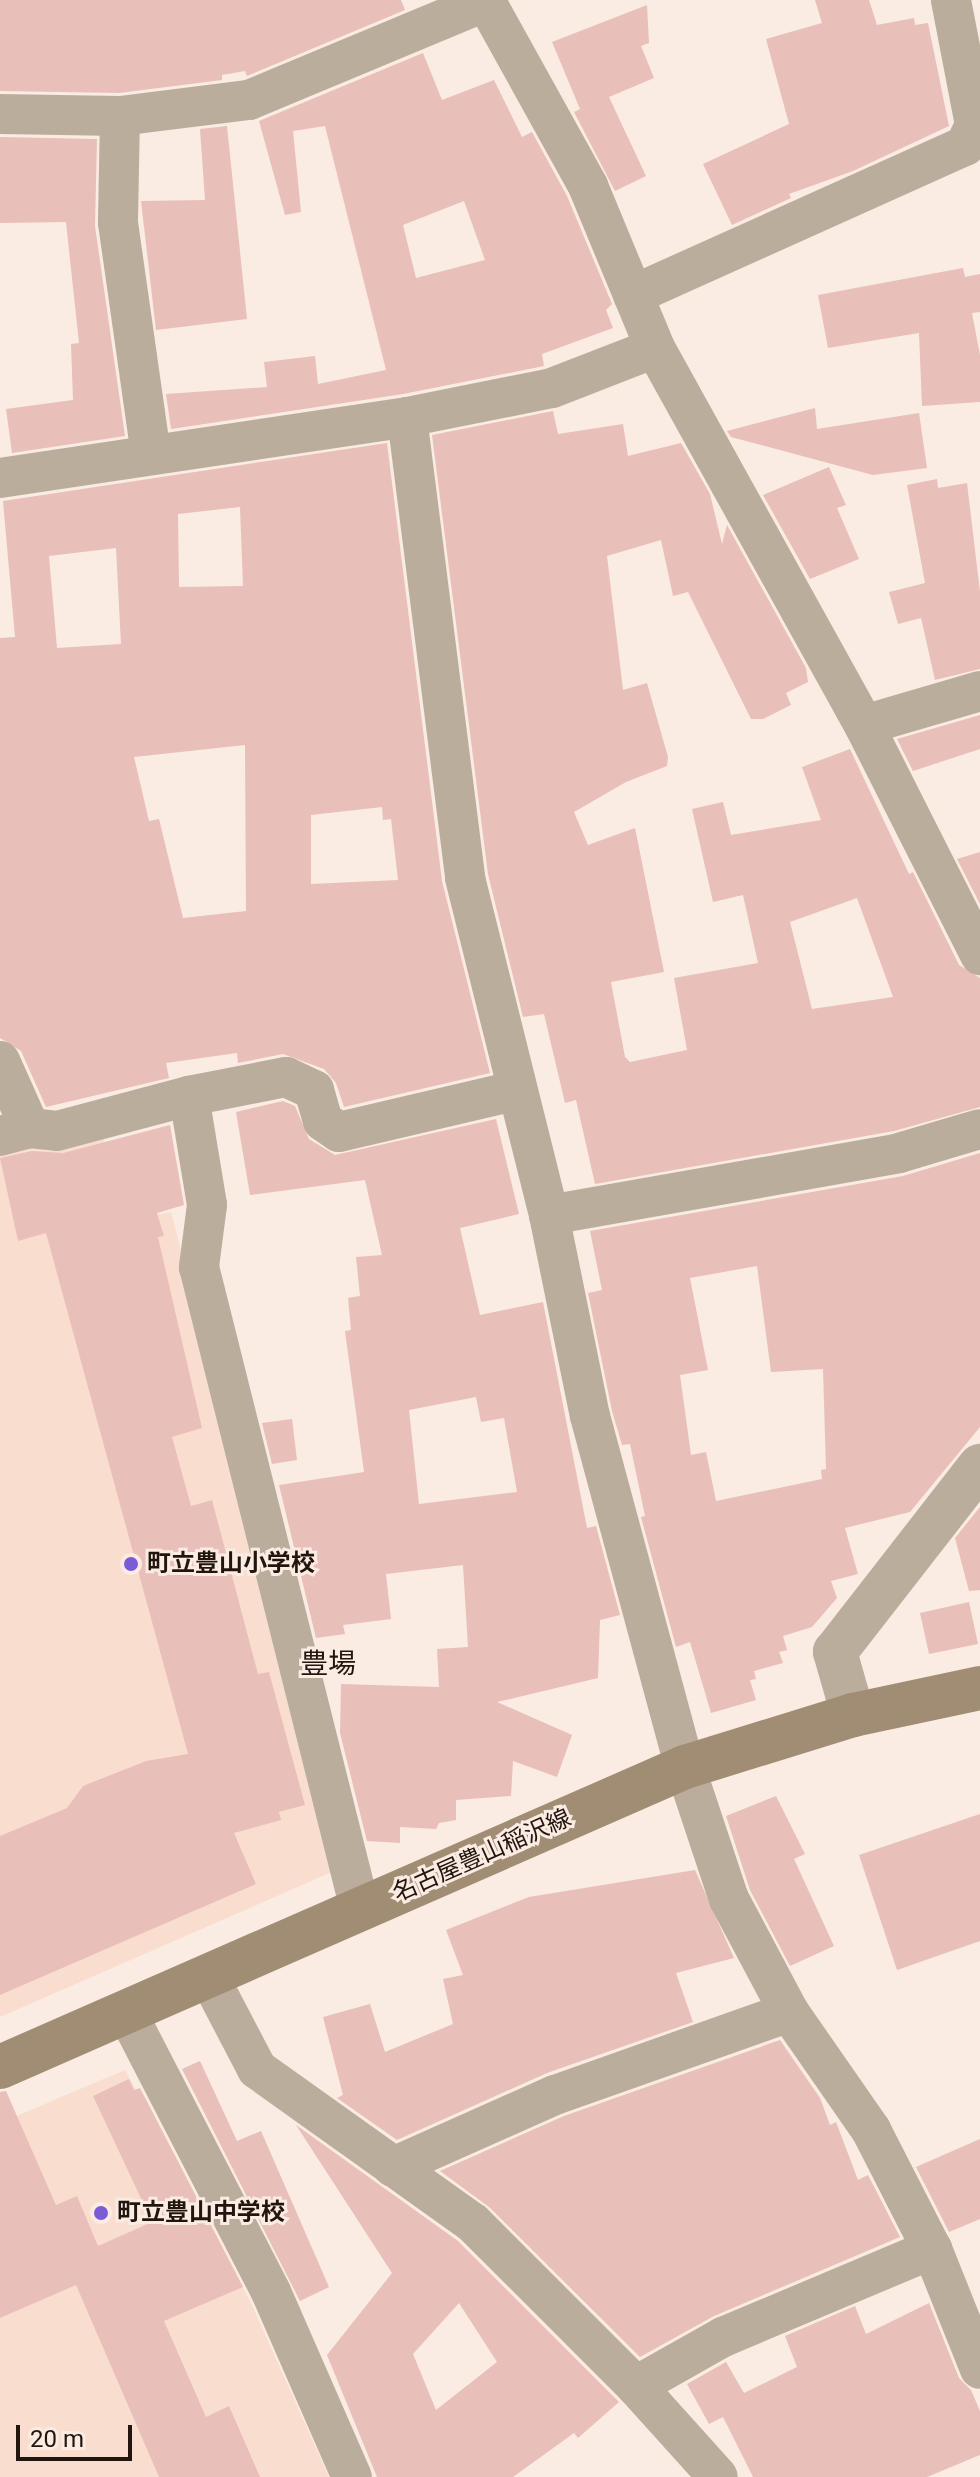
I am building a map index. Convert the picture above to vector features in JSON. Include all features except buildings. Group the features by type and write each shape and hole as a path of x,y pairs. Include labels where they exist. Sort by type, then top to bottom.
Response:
{"main road":[{"name":"名古屋豊山稲沢線","path":"0,2067 685,1767 853,1715 980,1688"}],"street":[{"path":"633,295 965,146 975,125 951,0"},
{"path":"0,114 120,116 249,100 485,1 588,186 655,348 864,725 980,955"},
{"path":"120,116 118,223 151,455"},
{"path":"0,478 407,417 552,388 655,348"},
{"path":"407,417 465,878 514,1091 549,1215 590,1416 685,1767 729,1899 789,2012 871,2130 932,2249 976,2345"},
{"path":"864,725 980,691"},
{"path":"0,1061 15,1132 57,1131 189,1096 286,1077 314,1090 323,1121 339,1132 514,1091"},
{"path":"189,1096 207,1205 199,1267 360,1909"},
{"path":"549,1215 899,1153 980,1129"},
{"path":"853,1715 835,1652 980,1466"},
{"path":"209,1977 257,2069 473,2223 636,2386 718,2477"},
{"path":"126,2011 271,2292 352,2477"},
{"path":"393,2167 555,2095 789,2012"},
{"path":"636,2386 723,2337 932,2249"}],"shaded area":[{"name":"町立豊山小学校","path":"100,1126 117,1194 142,1218 171,1212 341,1868 0,2017 0,1152"},
{"name":"町立豊山中学校","path":"125,2070 251,2303 329,2477 0,2477 0,2123"}],"place":[{"name":"町立豊山小学校","path":"131,1564"},
{"name":"町立豊山中学校","path":"101,2213"}],"district":[{"name":"豊場","path":"328,1664"}]}
